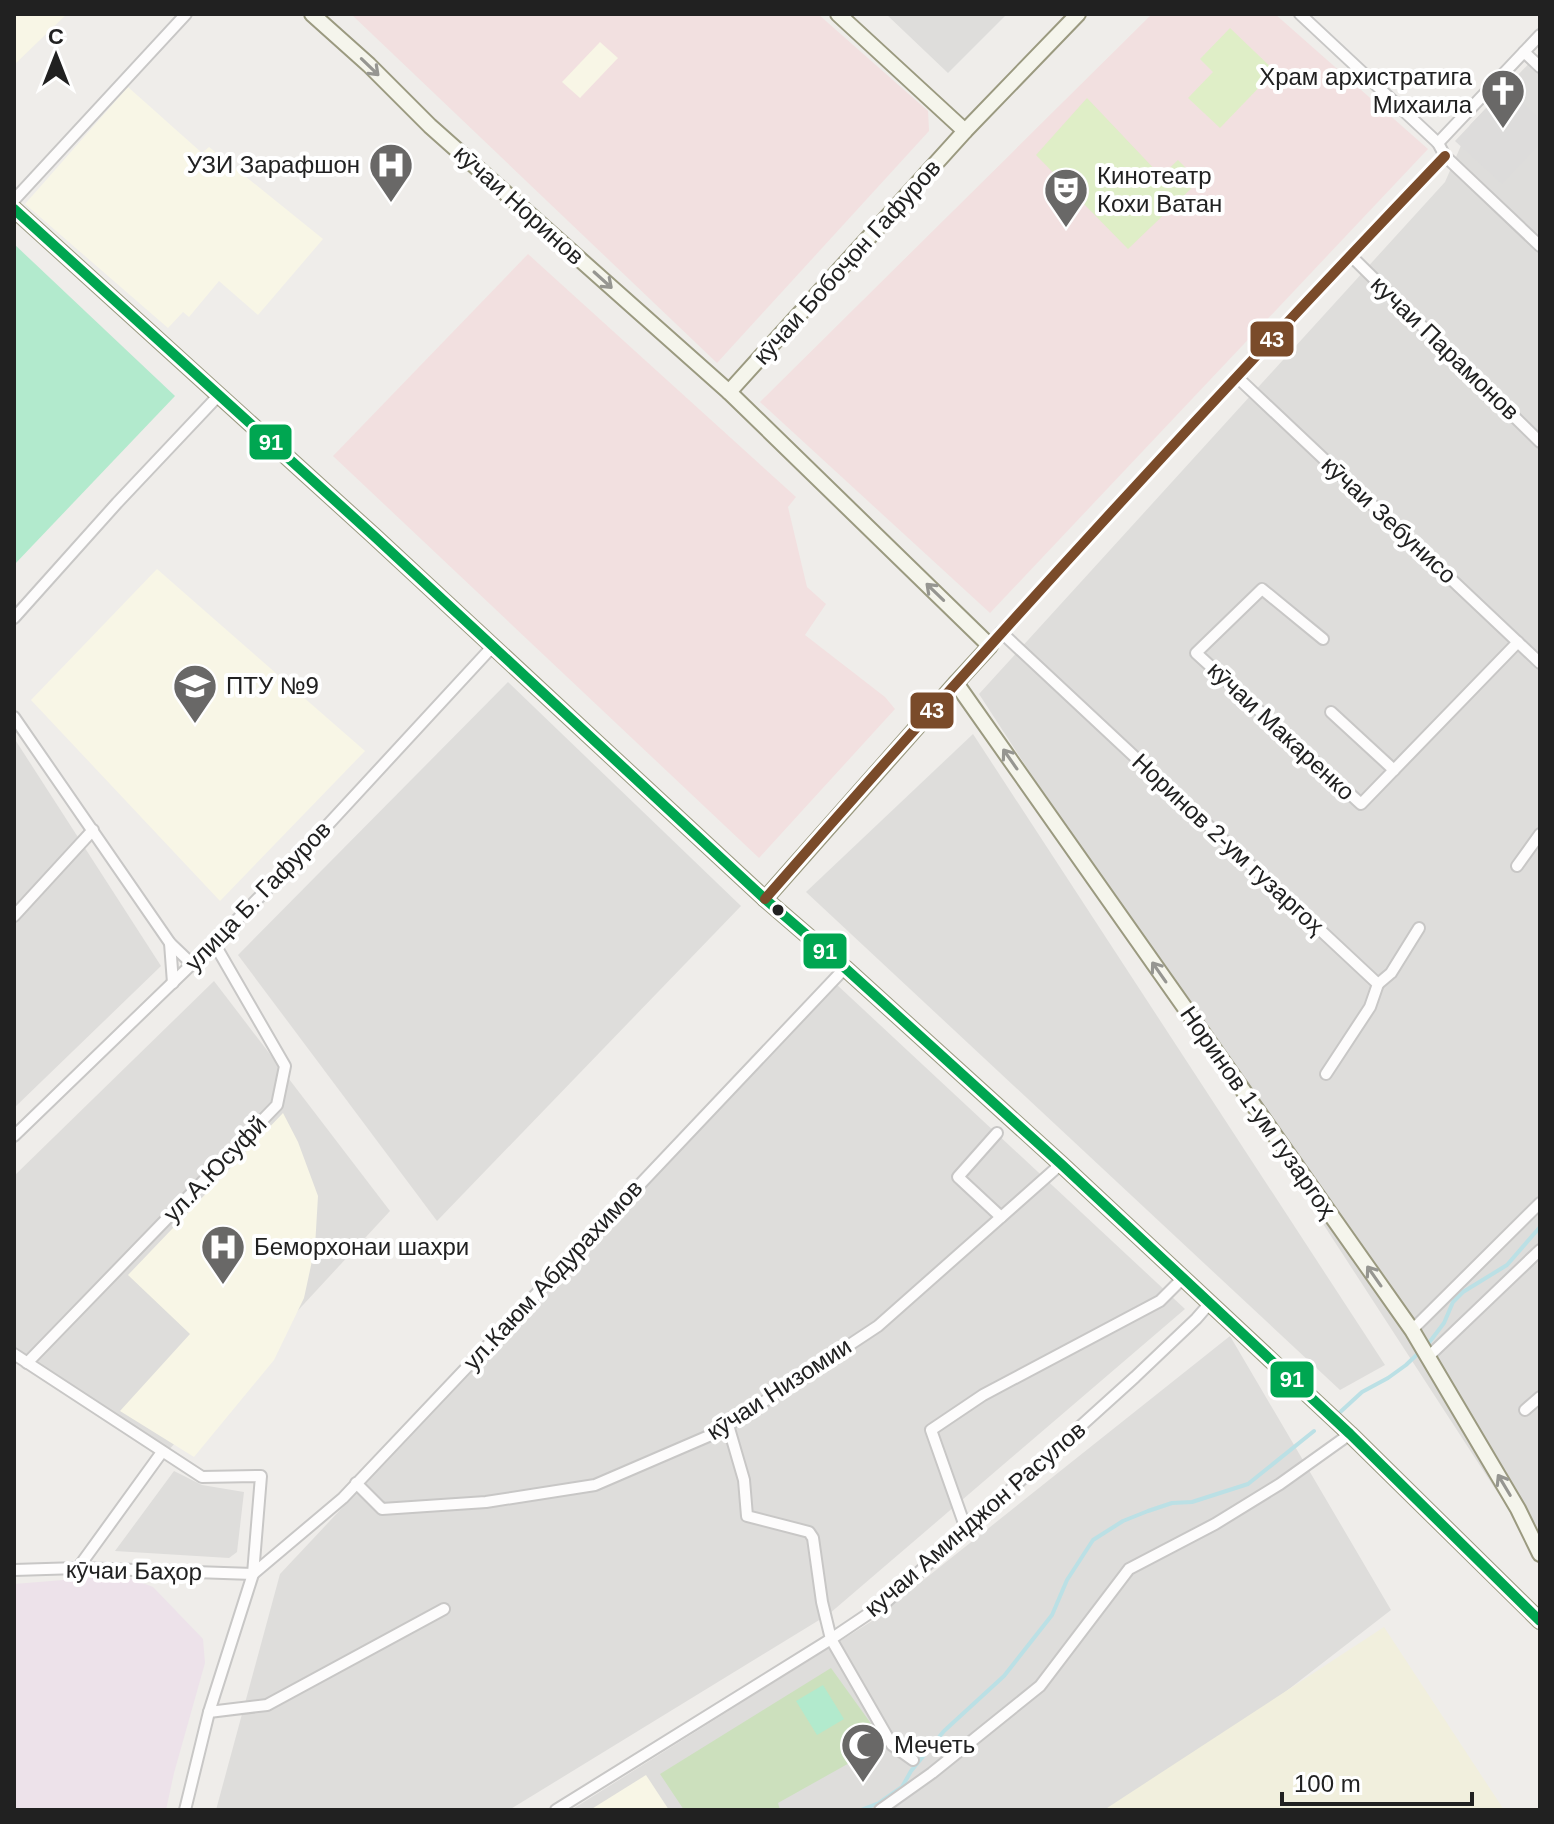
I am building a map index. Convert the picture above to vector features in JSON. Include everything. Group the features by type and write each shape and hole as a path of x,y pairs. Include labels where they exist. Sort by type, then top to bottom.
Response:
{"street":[{"path":"14,200 186,14"},
{"name":"кӯчаи Норинов","path":"312,14 430,126 729,392 990,646"},
{"path":"838,14 965,131"},
{"name":"кӯчаи Бобоҷон Гафуров","path":"729,392 965,131 1078,14"},
{"path":"1300,14 1438,143 1445,156 1540,246"},
{"path":"1438,143 1540,35"},
{"path":"1524,52 1540,67"},
{"path":"765,899 1001,632 1445,156"},
{"path":"14,209 765,899 1061,1164 1350,1434 1540,1621"},
{"name":"кучаи Парамонов","path":"1350,255 1540,442"},
{"name":"кӯчаи Зебунисо","path":"1237,377 1540,663"},
{"path":"14,618 219,395"},
{"name":"кӯчаи Макаренко","path":"1323,639 1262,589 1196,653 1361,804 1518,642"},
{"name":"Норинов 2-ум гузаргоҳ","path":"1001,632 1378,984"},
{"name":"улица Б. Гафуров","path":"14,1136 288,868 493,646"},
{"name":"Норинов 1-ум гузаргоҳ","path":"956,683 1415,1335 1518,1509 1540,1554"},
{"path":"1331,712 1394,770"},
{"path":"14,717 170,943 192,964"},
{"path":"14,916 93,830"},
{"path":"1517,866 1540,834"},
{"path":"1326,1074 1370,1007 1378,984 1391,973 1419,928"},
{"path":"170,943 173,983"},
{"name":"ул.А.Юсуфй","path":"27,1363 277,1105 285,1066 214,943"},
{"name":"ул.Каюм Абдурахимов","path":"253,1574 343,1498 845,968"},
{"path":"997,1133 958,1177 1001,1217"},
{"name":"кӯчаи Низомии","path":"356,1483 382,1509 486,1502 595,1485 718,1432 878,1326 1061,1164"},
{"path":"1415,1335 1540,1203"},
{"path":"1427,1356 1540,1250"},
{"path":"966,1529 931,1430 983,1395 1160,1301 1183,1278"},
{"name":"кучаи Аминджон Расулов","path":"556,1810 886,1602 1135,1377 1210,1303"},
{"path":"14,1354 202,1477 261,1476 253,1574 209,1712 185,1810"},
{"path":"1525,1410 1540,1397"},
{"path":"728,1425 744,1480 747,1516 809,1532 813,1538 831,1639 892,1745 913,1760"},
{"path":"880,1810 932,1773 1040,1686 1129,1569 1215,1524 1280,1484 1350,1434"},
{"path":"78,1568 162,1452"},
{"name":"кӯчаи Баҳор","path":"14,1570 78,1568 253,1574"},
{"path":"209,1712 267,1705 444,1609"}],"shaded area":[{"path":"14,14 67,14 14,65"},
{"path":"351,14 818,14 928,111 929,131 717,363"},
{"path":"886,14 1007,14 948,73"},
{"path":"1152,14 1275,14 1428,149 990,613 760,402"},
{"path":"600,42 618,58 580,98 562,82"},
{"path":"1540,52 1540,1558 979,694 1445,182 1470,125"},
{"path":"128,87 202,153 209,147 323,239 258,315 219,281 189,317 183,312 168,328 25,204"},
{"name":"Храм архистратига Михаила","path":"1506,87 1540,119 1540,144 1502,184 1455,141"},
{"path":"528,254 796,497 788,507 807,587 826,604 805,635 885,697 895,709 759,858 333,456"},
{"name":"ПТУ №9","path":"157,569 365,751 220,901 31,700"},
{"path":"508,682 741,906 437,1221 238,955"},
{"path":"973,734 1385,1365 1340,1390 806,892"},
{"path":"14,738 161,966 14,1108"},
{"path":"214,981 390,1211 165,1454 14,1358 14,1176"},
{"path":"835,983 1185,1309 829,1614 509,1810 216,1810 280,1574"},
{"name":"Беморхонаи шахри","path":"283,1113 298,1142 318,1196 315,1247 304,1298 274,1360 194,1457 120,1411 190,1334 128,1275"},
{"path":"1230,1336 1391,1610 1133,1810 571,1810 872,1621"},
{"path":"174,1471 202,1485 244,1492 237,1552 229,1558 115,1551"},
{"path":"130,1578 153,1587 203,1639 205,1663 166,1810 14,1810 14,1584"},
{"path":"1384,1627 1504,1810 1104,1810"},
{"path":"646,1775 669,1810 590,1810"}],"green space":[{"path":"1230,28 1275,71 1220,128 1188,98 1213,72 1200,59"},
{"path":"1087,98 1161,176 1178,160 1199,181 1128,249 1036,155"},
{"path":"14,244 175,396 14,565"},
{"path":"831,1668 885,1743 778,1803 780,1810 684,1810 660,1774"},
{"path":"823,1685 844,1719 817,1735 796,1701"}],"waterway":[{"path":"1337,1415 1362,1392 1406,1365 1444,1323 1453,1302 1463,1292 1507,1265 1540,1227"},
{"path":"861,1810 879,1803 902,1787 944,1731 1004,1676 1052,1615 1067,1580 1093,1540 1123,1521 1148,1511 1172,1503 1192,1502 1248,1484 1314,1431"}],"transit line":[{"name":"43","path":"765,899 1101,524 1445,156"},
{"name":"91","path":"14,209 374,536 765,899 1061,1164 1350,1434 1540,1621"}],"place":[{"name":"Храм архистратига Михаила","path":"1503,130"},
{"name":"УЗИ Зарафшон","path":"391,204"},
{"name":"Кинотеатр Кохи Ватан","path":"1066,229"},
{"name":"ПТУ №9","path":"195,725"},
{"name":"Беморхонаи шахри","path":"223,1286"},
{"name":"Мечеть","path":"863,1784"}]}
